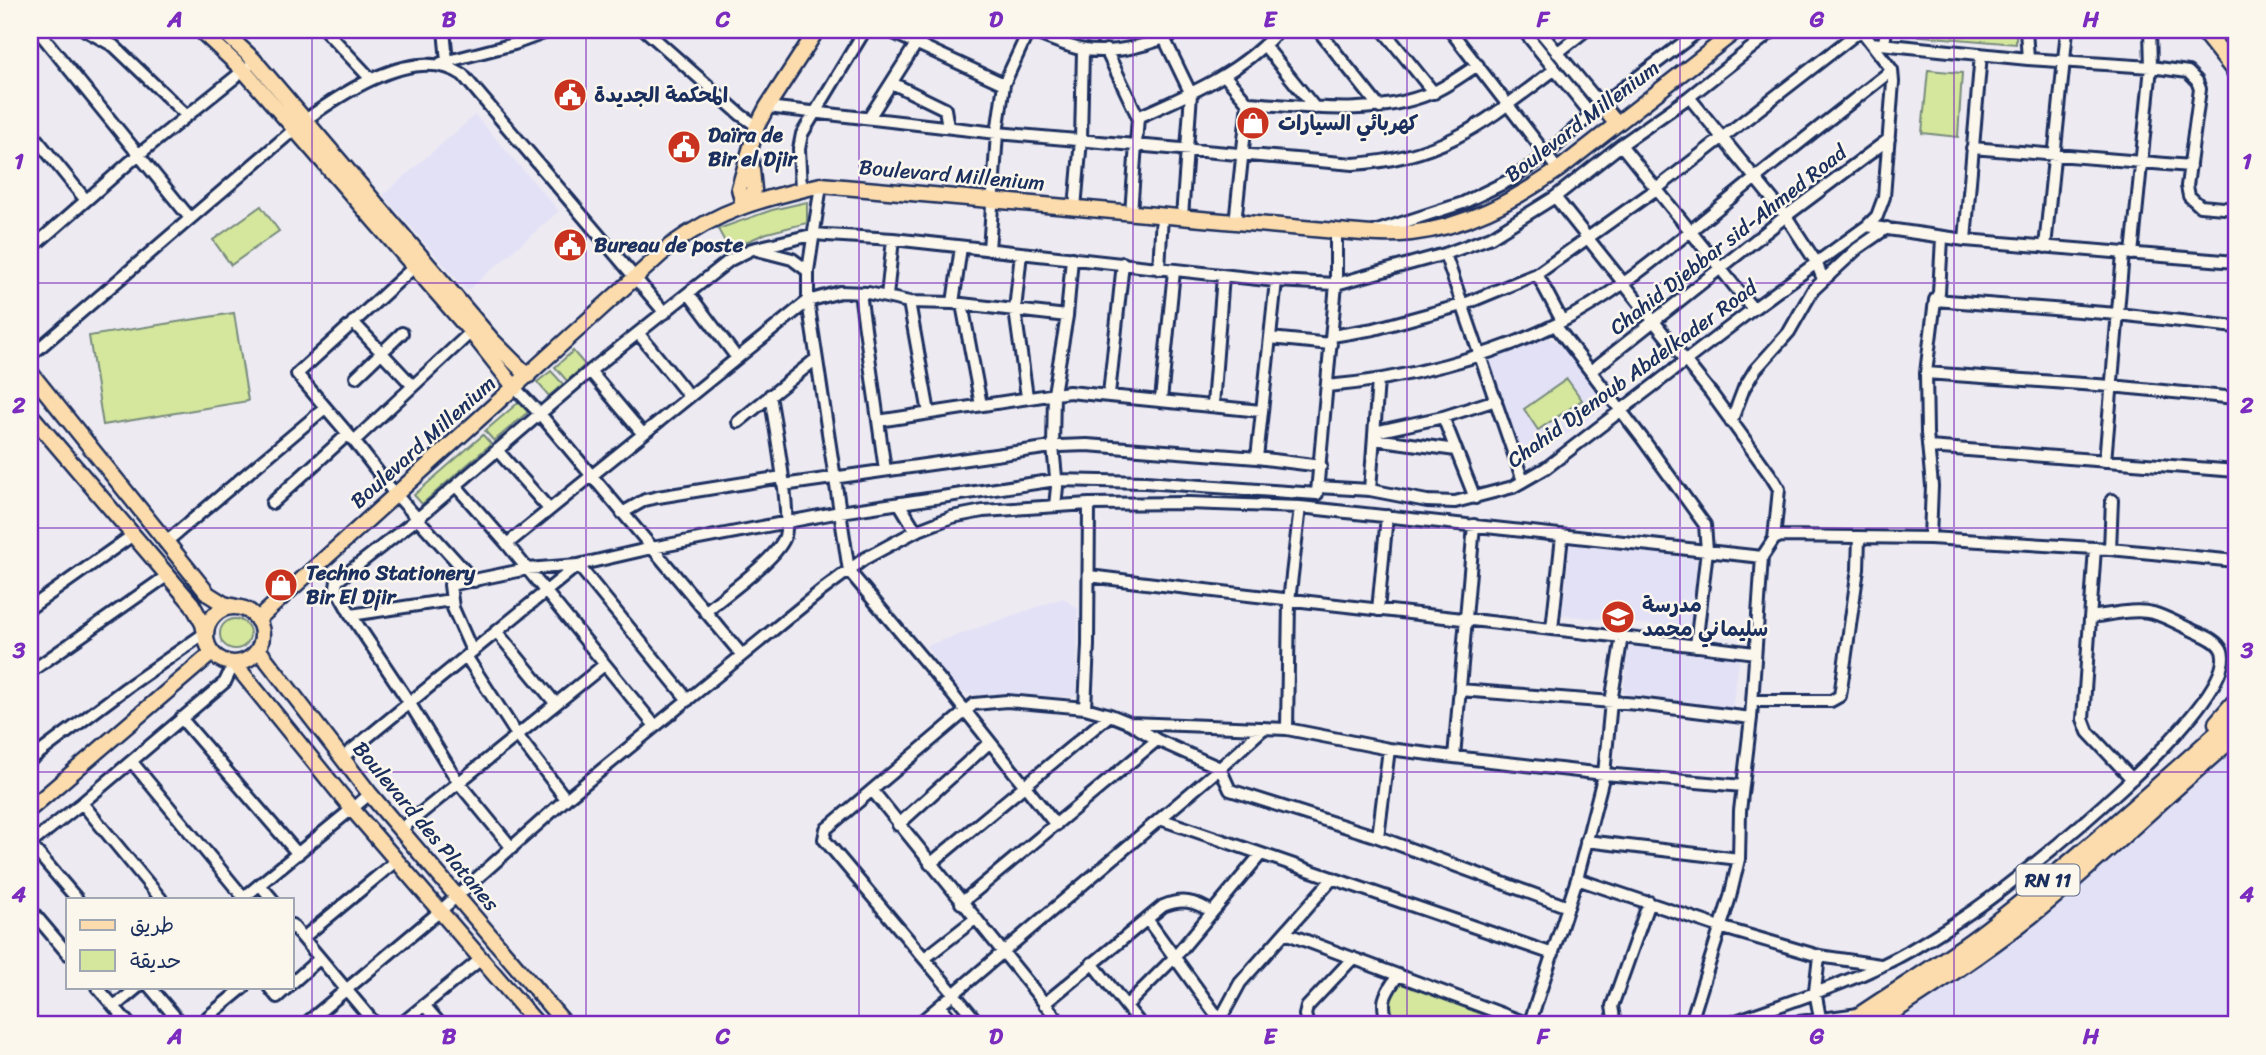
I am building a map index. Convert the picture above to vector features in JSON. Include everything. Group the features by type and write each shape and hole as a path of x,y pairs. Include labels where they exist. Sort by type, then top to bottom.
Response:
{"highway":[{"path":"2189,30 2215,44"},
{"path":"2203,30 2236,72"},
{"path":"2155,789 2236,701"},
{"name":"RN 11","path":"1867,1020 1989,928 2155,789 2236,717"},
{"name":"RN 11","path":"1846,1025 1867,1020 1975,957 2032,914 2236,737"}],"main road":[{"path":"200,30 249,66"},
{"path":"222,30 515,388"},
{"path":"746,204 739,192 748,173 757,126 817,30"},
{"name":"Boulevard Millenium","path":"257,620 670,246 694,229 746,204 821,185 1336,232 1411,233 1471,219 1499,208 1558,170 1737,30"},
{"path":"1596,109 1616,123"},
{"path":"299,125 492,340 528,376"},
{"path":"748,173 764,186 794,191"},
{"path":"726,212 748,173"},
{"path":"30,372 208,594 224,604 245,609 257,620 262,635 258,649 243,662 234,663 226,662 212,653 192,604 31,419"},
{"path":"205,635 214,615 236,607"},
{"name":"Boulevard des Platanes","path":"258,649 370,794 566,1025"},
{"path":"30,809 212,653"},
{"path":"234,663 353,810 538,1025"}],"street":[{"path":"85,30 114,46 186,115"},
{"path":"325,30 371,79"},
{"path":"444,30 447,61"},
{"path":"30,356 299,125 346,91 371,79 404,69 514,44 552,30"},
{"path":"645,30 757,126"},
{"path":"794,191 802,134 865,30"},
{"path":"887,30 1004,84"},
{"path":"989,250 997,133 1004,84 1029,30 1083,50 1105,50 1164,38 1182,30"},
{"path":"1138,117 1225,76 1279,30"},
{"path":"1318,30 1380,108"},
{"path":"1383,30 1434,93"},
{"path":"1450,30 1558,170"},
{"path":"1523,30 1555,70 1596,109"},
{"path":"1539,30 1596,109"},
{"path":"1557,53 1586,30"},
{"path":"1372,233 1463,204 1491,191 1546,155 1596,109 1700,30"},
{"path":"512,848 458,782 351,615 335,588 337,581 418,518 590,371 718,269 752,249 816,234 893,239 1223,276 1336,284 1445,254 1491,237 1555,197 1774,30"},
{"path":"1270,338 1331,340 1462,305 1537,274 1655,190 1861,30 1892,70 1894,90 1884,197 1877,216 1867,226"},
{"path":"1884,44 1886,30"},
{"path":"2026,30 2028,58"},
{"path":"2045,247 2067,30"},
{"path":"2105,461 2117,314 2141,163 2151,67 2150,30"},
{"path":"37,32 190,218"},
{"path":"1164,38 1191,94 1182,217"},
{"path":"1871,43 2188,72 2199,84 2200,96 2187,191 2192,200 2200,206 2236,209"},
{"path":"869,118 916,44"},
{"path":"1264,45 1315,108"},
{"path":"1074,208 1081,141 1083,50"},
{"path":"1105,50 1138,117 1131,213"},
{"path":"1965,240 1980,54"},
{"path":"435,63 451,67 463,75 665,313"},
{"path":"1225,76 1248,103 1315,108 1380,108 1434,93 1478,65"},
{"path":"30,246 35,245 85,199 249,66"},
{"path":"767,107 997,133 1242,156 1353,163 1384,162 1438,147 1469,131 1555,70"},
{"path":"1327,386 1378,380 1480,354 1559,323 1623,284 1892,70"},
{"path":"892,83 945,109 948,127"},
{"path":"1689,97 1786,216 1816,262 1823,279"},
{"path":"1235,223 1248,103"},
{"path":"30,131 85,199"},
{"name":"Chahid Djebbar sid-Ahmed Road","path":"1591,371 1786,216 1889,139"},
{"path":"1621,145 1753,309"},
{"path":"1972,148 2190,166"},
{"path":"821,185 816,211 816,234 808,271 808,301 849,571 1056,825"},
{"path":"1555,197 1731,422 1779,489 1774,539 1762,557 1751,718 1740,811 1739,859 1730,897 1690,1025"},
{"path":"1159,269 1162,215"},
{"path":"1867,226 1965,240 2236,262"},
{"name":"Chahid Djenoub Abdelkader Road","path":"474,581 527,569 578,565 839,512 1056,480 1370,490 1427,501 1455,502 1475,498 1513,486 1546,468 1753,309 1867,226"},
{"path":"1731,422 1744,388 1755,370 1789,332 1805,301 1823,279 1858,248 1887,228"},
{"path":"1315,509 1336,284 1336,232"},
{"path":"1930,538 1932,486 1926,373 1935,300 1939,293 1942,237"},
{"path":"887,296 893,239"},
{"path":"961,247 957,303 981,405"},
{"path":"752,249 787,257 808,271"},
{"path":"1021,253 1015,310 1027,397"},
{"path":"1445,254 1523,481"},
{"path":"1055,506 1054,393 1067,316 1072,258"},
{"path":"1109,394 1124,263"},
{"path":"414,267 296,374 397,495 474,581 450,586 451,600 469,653 516,735 566,799"},
{"path":"1161,400 1174,271"},
{"path":"1537,274 1559,323 1591,371 1702,520 1706,530 1707,550 1696,646"},
{"path":"1213,405 1223,276"},
{"path":"1256,458 1276,281"},
{"path":"507,544 808,301 840,292 859,293 909,302 957,303 1067,316"},
{"path":"859,293 885,470"},
{"path":"689,294 737,358"},
{"path":"1935,300 2117,314 2236,327"},
{"path":"909,302 929,413"},
{"path":"353,322 412,385"},
{"path":"272,503 351,438 471,332"},
{"path":"356,377 402,333"},
{"path":"639,334 689,396"},
{"path":"738,422 816,359"},
{"path":"590,371 642,433"},
{"path":"1926,373 2236,398"},
{"path":"1370,490 1378,380"},
{"path":"515,388 540,414 742,655"},
{"path":"878,421 1054,393 1109,394 1261,411"},
{"path":"705,612 769,558 786,536 783,481 770,395"},
{"path":"1374,436 1496,400"},
{"path":"165,543 325,408"},
{"path":"1444,417 1475,498"},
{"path":"1374,436 1456,450"},
{"path":"622,513 645,500 657,497 834,477 1053,447 1087,445 1256,458 1321,466"},
{"path":"1929,447 2236,471"},
{"path":"497,450 549,509"},
{"path":"456,486 507,544 655,726"},
{"path":"2110,549 2112,500"},
{"path":"899,503 916,531"},
{"path":"304,1025 457,897 566,799 864,559 916,531 951,517 1089,504 1188,503 1300,507 1762,557"},
{"path":"1085,709 1089,504"},
{"path":"1287,729 1289,601 1300,507"},
{"path":"1378,610 1387,516"},
{"path":"1454,757 1474,525"},
{"path":"30,608 133,535"},
{"path":"1552,629 1562,536"},
{"path":"1774,539 1782,536 1930,538 2110,549 2236,561"},
{"path":"1752,701 1831,701 1840,696 1858,569 1859,537"},
{"path":"2095,548 2083,719 2088,732 2132,779"},
{"path":"342,758 578,565 688,700"},
{"path":"30,672 168,575"},
{"path":"1089,576 1755,653"},
{"path":"351,615 451,600"},
{"path":"1725,1025 1882,965 1974,910 2055,847 2132,779 2182,729 2217,677 2222,650 2208,638 2151,613 2090,617"},
{"path":"496,631 556,704"},
{"path":"30,760 126,688 205,635"},
{"path":"1285,933 1528,1025 1577,879 1604,775 1611,702 1622,636"},
{"path":"76,898 30,844 226,682 234,663"},
{"path":"400,830 604,666"},
{"path":"1460,690 1611,702 1751,718"},
{"path":"980,1025 824,839 826,829 974,704 1007,701 1085,709 1110,715 1157,740 1220,768 1230,790 1378,837 1568,907"},
{"path":"930,864 1110,715"},
{"path":"181,718 298,854"},
{"path":"1129,723 1287,729 1389,749 1604,775 1743,786"},
{"path":"917,1025 1264,728"},
{"path":"961,903 1157,740"},
{"path":"898,825 989,743"},
{"path":"1378,837 1389,749"},
{"path":"132,762 243,898 370,794"},
{"path":"873,790 898,825 1062,1025"},
{"path":"82,803 159,898"},
{"path":"1160,819 1553,954"},
{"path":"1586,841 1739,859"},
{"path":"1126,1006 1174,958 1261,854"},
{"path":"303,938 396,861"},
{"path":"1147,919 1222,1023 1240,983 1332,878"},
{"path":"1577,879 1720,927 1819,956 1882,965"},
{"path":"260,885 271,898"},
{"path":"1044,1004 1163,906 1186,900 1212,912"},
{"path":"1615,1025 1612,1006 1649,902"},
{"path":"30,909 66,952"},
{"path":"925,958 975,919"},
{"path":"294,927 376,1025"},
{"path":"1819,956 1815,991 1820,1018"},
{"path":"294,981 319,958"},
{"path":"1308,1025 1305,1015 1307,1007 1353,958"},
{"path":"400,1025 481,959"},
{"path":"1092,964 1141,1025"},
{"path":"1388,1025 1383,999 1398,975"},
{"path":"98,988 130,1025"},
{"path":"114,1007 137,988"},
{"path":"151,988 182,1025"},
{"path":"198,1025 243,988"},
{"path":"270,988 277,997 287,988"},
{"path":"424,1005 441,1025"},
{"path":"940,1006 956,1025"},
{"path":"1777,1025 1820,1018 1867,1020"}],"shaded area":[{"path":"475,115 559,211 467,291 383,195"},
{"path":"1545,336 1564,346 1605,404 1604,408 1524,464 1488,361"},
{"path":"1570,545 1697,557 1691,629 1562,615"},
{"path":"1063,598 1078,609 1077,694 1074,697 975,695 957,691 926,646"},
{"path":"1629,642 1740,655 1732,708 1623,694"},
{"path":"2236,748 2236,1025 1878,1025 1988,955"}],"green space":[{"path":"1887,30 2016,30 2016,44 1886,33"},
{"path":"1928,70 1962,73 1958,137 1922,133"},
{"path":"807,202 807,223 767,233 729,249 718,229 772,210"},
{"path":"261,206 279,231 231,265 213,240"},
{"path":"234,313 248,401 103,425 89,336"},
{"path":"573,351 585,365 567,381 555,367"},
{"path":"551,371 563,384 549,396 537,382"},
{"path":"1567,379 1582,400 1538,430 1524,409"},
{"path":"519,402 528,412 494,441 485,431"},
{"path":"483,435 491,444 422,504 414,495"},
{"path":"235,619 246,623 250,634 246,645 235,649 224,645 220,634 224,623"},
{"path":"1404,977 1503,1023 1395,1025 1390,1005 1395,990"}],"place":[{"name":"المحكمة الجديدة","path":"570,95"},
{"name":"كهربائي السيارات","path":"1253,123"},
{"name":"Daïra de Bir el Djir","path":"684,147"},
{"name":"Bureau de poste","path":"570,245"},
{"name":"Techno Stationery Bir El Djir","path":"281,585"},
{"name":"مدرسة سليماني محمد","path":"1618,617"}]}
